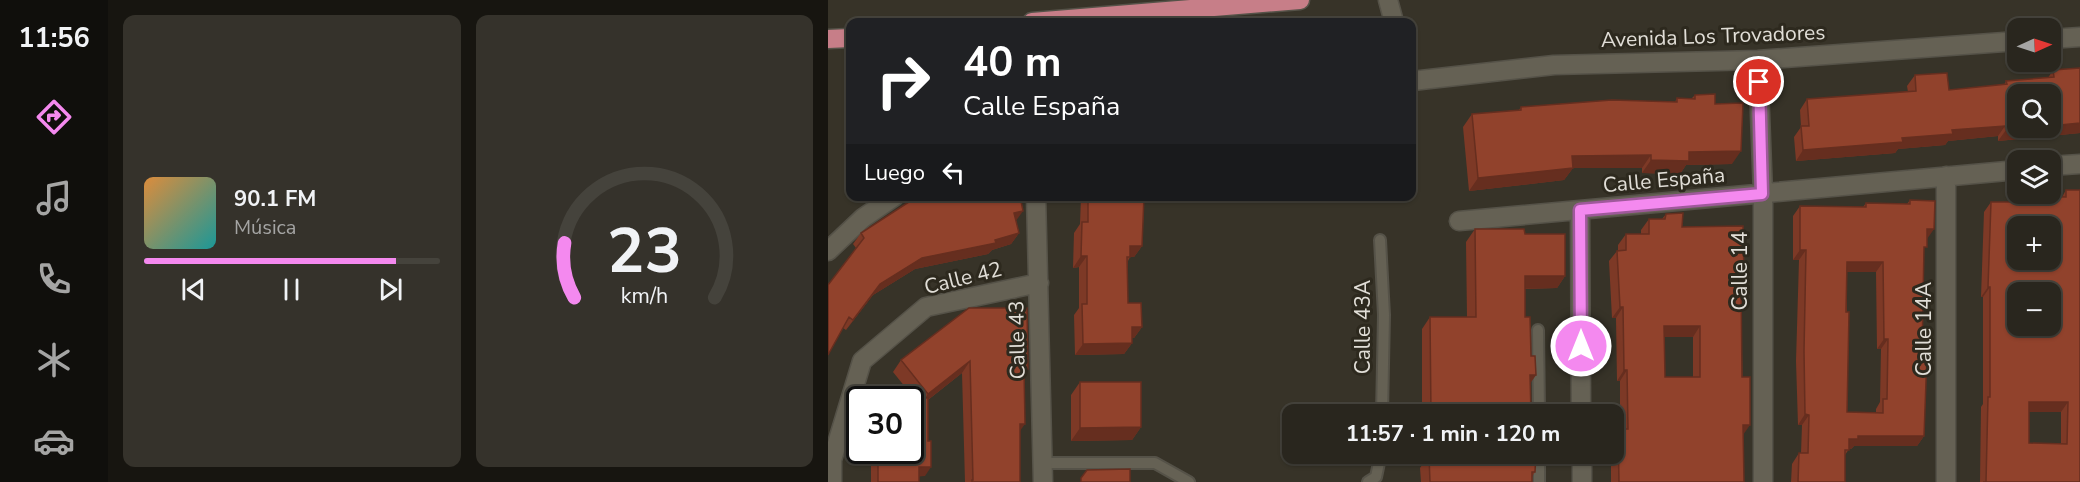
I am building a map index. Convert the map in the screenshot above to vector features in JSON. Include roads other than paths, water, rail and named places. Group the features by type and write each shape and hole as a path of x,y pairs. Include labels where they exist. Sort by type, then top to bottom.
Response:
{"highway":[{"path":"1083,18 1300,0"},
{"path":"828,39 846,38"}],"street":[{"path":"1388,0 1393,18"},
{"path":"2061,38 2080,37"},
{"name":"Avenida Los Trovadores","path":"1416,81 1554,64 1758,60 2007,42"},
{"name":"Calle 14","path":"1758,60 1762,194 1763,482"},
{"path":"2061,165 2080,164"},
{"name":"Calle España","path":"1459,221 2007,171"},
{"name":"Calle 14A","path":"1946,176 1946,482"},
{"path":"828,251 863,218 888,201"},
{"name":"Calle 43","path":"1036,201 1043,482"},
{"path":"1580,210 1581,404"},
{"name":"Calle 42","path":"832,482 832,460 862,361 926,307 1039,282"},
{"path":"1582,464 1582,482"}],"lane":[{"name":"Calle 43A","path":"1380,240 1384,315 1382,404"},
{"path":"1538,330 1539,404"},
{"path":"1043,463 1155,463 1189,482"},
{"path":"1374,480 1378,464"},
{"path":"1539,464 1539,482"}]}
